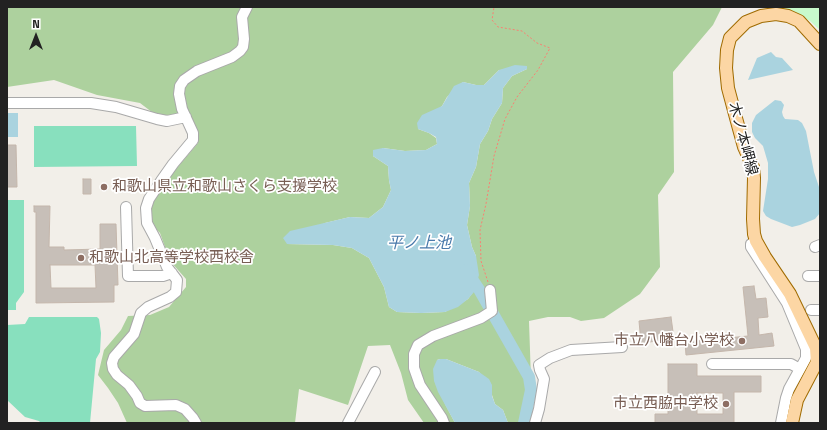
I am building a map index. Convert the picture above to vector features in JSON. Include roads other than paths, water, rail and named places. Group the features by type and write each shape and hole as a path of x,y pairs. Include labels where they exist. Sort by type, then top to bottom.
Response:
{"main road":[{"name":"木ノ本岬線","path":"792,423 796,400 818,361 816,348 790,294 756,242 753,219 753,167 744,147 728,88 726,68 727,50 730,38 746,22 761,16 776,14 788,16 799,22 820,44"}],"street":[{"path":"196,423 185,409 176,405 145,406 140,403 129,385 117,375 113,369 114,357 134,334 141,313 148,307 170,297 176,292 177,280 167,267 147,223 146,208 149,199 169,170 192,143 192,133 179,94 180,86 184,80 197,71 232,58 240,51 243,47 244,39 242,17 247,7"},
{"path":"7,103 91,103 116,107 167,121 186,117"},
{"path":"126,207 128,276 163,276 172,273"},
{"path":"756,242 751,244 751,247 787,303 806,349 806,358 786,398 781,423"},
{"path":"808,276 820,276"},
{"path":"444,423 420,385 414,368 414,354 418,345 433,336 481,318 492,311 490,290"},
{"path":"535,423 544,379 539,365 550,358 571,350 622,347"},
{"path":"712,364 791,364 800,369"},
{"path":"348,423 375,372"}],"water":[{"path":"771,52 776,57 782,58 793,70 748,80 757,58"},
{"name":"平ノ上池","path":"515,65 527,66 527,69 512,76 503,88 502,103 492,119 488,131 480,144 476,167 469,183 470,206 467,225 472,247 476,256 479,275 474,292 458,307 445,312 397,312 389,307 384,287 369,258 352,248 333,245 287,244 283,238 290,231 350,217 369,218 383,207 391,190 388,166 373,156 373,150 383,148 405,151 426,150 437,144 436,137 418,129 417,123 422,115 442,106 454,86 463,82 484,85 499,70"},
{"path":"775,100 781,101 784,105 782,112 785,119 798,120 802,123 806,131 814,172 820,190 820,213 815,219 792,227 771,219 766,216 763,211 768,179 768,163 763,146 755,138 752,132 752,123 756,115"},
{"path":"7,113 18,113 18,137 7,137"},
{"path":"446,359 479,372 489,379 492,385 492,396 495,404 503,410 508,423 455,423 438,392 434,381 433,369 437,360"}],"waterway":[{"name":"平ノ上池","path":"466,270 480,291 529,377 531,390 524,423"}],"place":[{"name":"和歌山県立和歌山さくら支援学校","path":"104,187"},
{"name":"和歌山北高等学校西校舎","path":"81,258"},
{"name":"市立八幡台小学校","path":"742,341"},
{"name":"市立西脇中学校","path":"726,404"}]}
